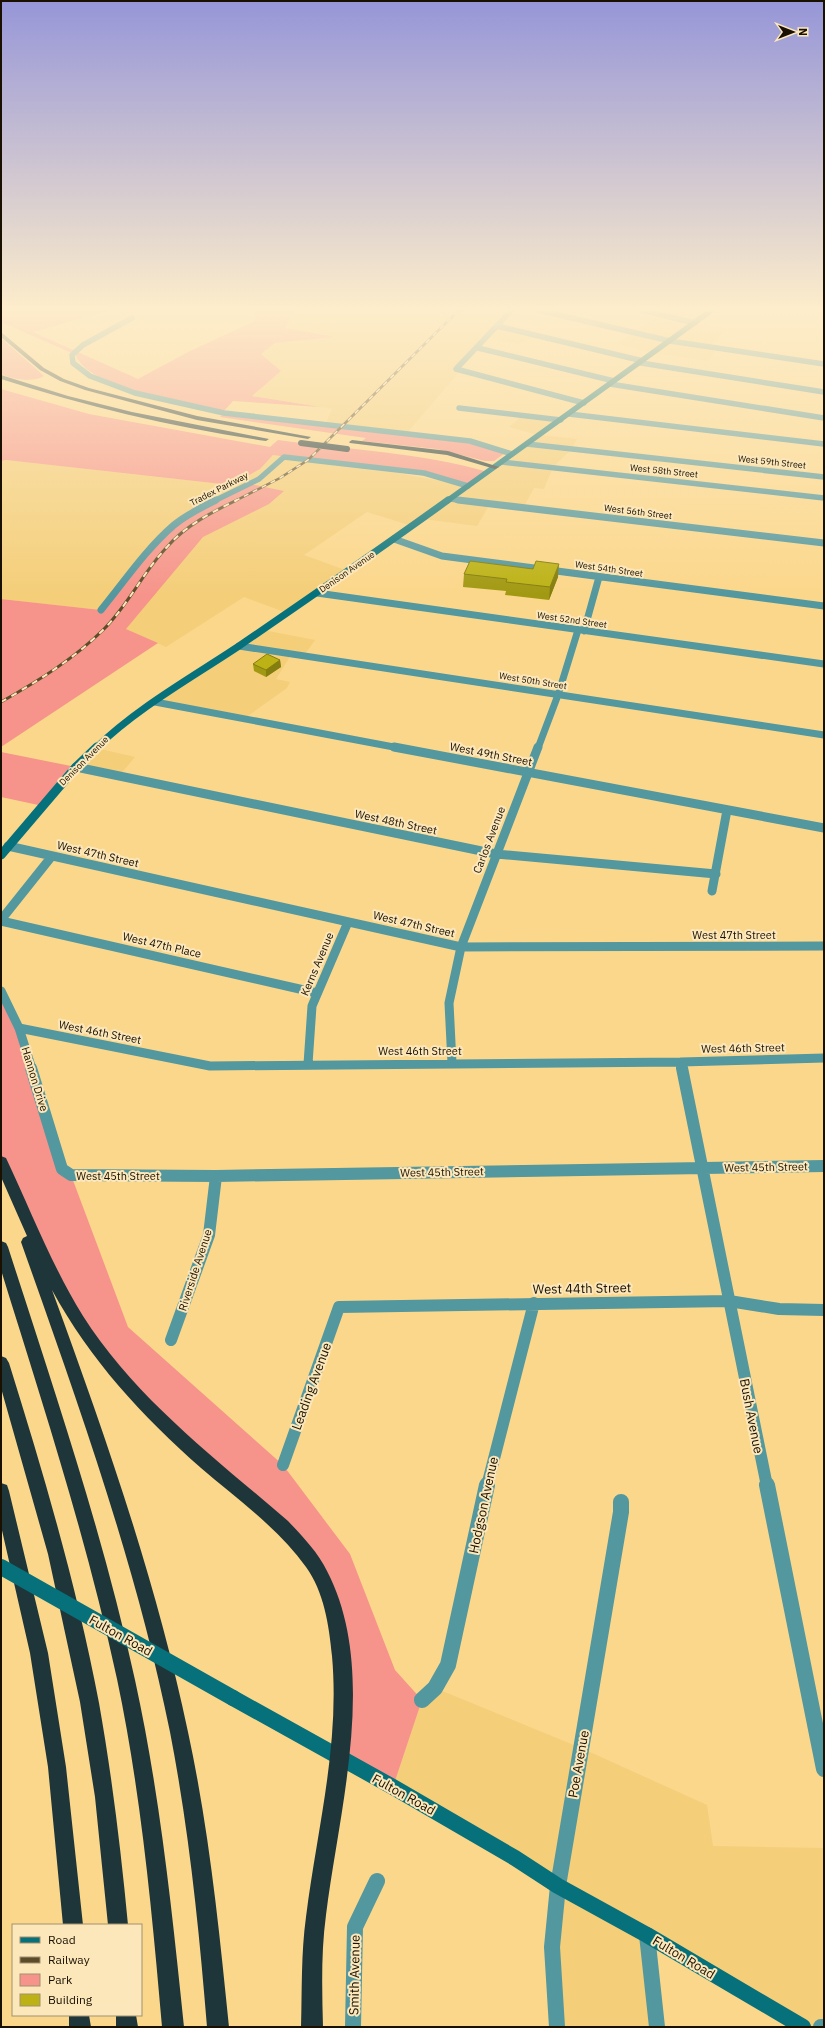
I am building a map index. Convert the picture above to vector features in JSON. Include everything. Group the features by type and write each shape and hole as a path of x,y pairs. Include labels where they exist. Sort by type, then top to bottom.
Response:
{"highway":[{"path":"94,405 196,427 271,439"},
{"path":"145,405 197,418 308,437 435,451 460,456 495,467"},
{"path":"293,442 426,457 488,472"},
{"path":"1,1162 43,1259 67,1303 91,1342 111,1367 154,1414 282,1527 300,1546 315,1566 325,1584 336,1617 341,1655 344,1700 341,1760 316,1918 312,2027"},
{"path":"1,1166 101,1449 127,1528 148,1605 179,1733 190,1801 211,1956 218,2027"},
{"path":"1,1247 88,1523 126,1680 150,1815 173,2027"},
{"path":"1,1363 57,1554 83,1671 110,1847 118,1924"},
{"path":"1,1491 39,1653 57,1767 73,1924"},
{"path":"79,2016 80,2027"},
{"path":"126,2016 127,2027"}],"main road":[{"name":"Denison Avenue","path":"1,855 76,767 107,737 154,702 240,646 317,593 582,405"},
{"name":"Fulton Road","path":"1,1568 341,1760 400,1791 514,1858 558,1886 646,1935 803,2027"}],"street":[{"path":"185,405 244,416 470,441 512,454"},
{"path":"745,405 824,418"},
{"path":"459,408 561,420"},
{"path":"569,414 824,444"},
{"name":"West 59th Street","path":"527,444 824,477"},
{"name":"Tradex Parkway","path":"101,610 151,548 174,525 198,509 259,479 284,457 424,473 468,486"},
{"name":"West 58th Street","path":"502,462 824,498"},
{"name":"West 56th Street","path":"450,499 824,543"},
{"name":"West 54th Street","path":"394,539 442,556 824,606"},
{"name":"Carlos Avenue","path":"452,1063 449,1003 461,947 527,772 558,695 599,577"},
{"name":"West 52nd Street","path":"317,593 824,664"},
{"name":"West 50th Street","path":"240,646 824,735"},
{"name":"West 49th Street","path":"154,702 824,828"},
{"name":"West 48th Street","path":"76,767 496,854 716,874"},
{"path":"712,892 727,810"},
{"name":"West 47th Street","path":"8,846 461,947 824,946"},
{"path":"1,920 52,856"},
{"name":"West 47th Place","path":"1,920 317,993"},
{"name":"Kerns Avenue","path":"308,1064 312,1006 348,922"},
{"name":"Hannon Drive","path":"1,991 19,1028 62,1169"},
{"name":"West 46th Street","path":"19,1028 210,1066 680,1062 824,1058"},
{"name":"Bush Avenue","path":"680,1062 824,1770"},
{"name":"West 45th Street","path":"62,1169 71,1175 84,1177 824,1166"},
{"name":"Riverside Avenue","path":"171,1340 209,1235 216,1176"},
{"name":"West 44th Street","path":"339,1308 534,1303 729,1301 779,1309 824,1310"},
{"name":"Hodgson Avenue","path":"422,1700 435,1688 448,1665 493,1458 534,1303"},
{"name":"Leading Avenue","path":"283,1465 339,1308"},
{"name":"Poe Avenue","path":"557,2027 552,1947 558,1886 621,1512 621,1502"},
{"name":"Smith Avenue","path":"353,2027 355,1927 377,1881"},
{"path":"646,1935 657,2027"}],"shaded area":[{"path":"305,405 431,405 406,434 325,425 332,409"},
{"path":"523,415 561,420 540,435 577,439 572,449 553,467 544,489 534,488 523,508 490,504 477,526 423,519 412,526 367,512 304,555 348,571 287,613 244,597 166,647 126,629 101,610 1,599 1,461 6,460 231,485 260,469 273,455 349,464 468,486 538,435 509,427"},
{"path":"263,630 315,640 303,657 291,655 276,679 290,682 287,688 245,718 155,702"},
{"path":"96,748 135,757 119,776 76,767"},
{"path":"435,1688 581,1748 707,1805 713,1846 824,1848 824,2027 803,2027 647,1935 657,2027 557,2027 558,1886 393,1787 422,1700"}],"green space":[{"path":"1,405 56,405 89,414 270,447 278,440 383,452 436,460 488,472 468,486 434,477 273,455 260,469 231,485 6,460 1,461"},
{"path":"193,405 230,405 224,411"},
{"path":"286,405 305,405 320,407"},
{"path":"223,414 471,442 505,453 494,461 485,461 437,449 362,441 366,438 220,417"},
{"path":"250,484 284,491 269,504 203,537 126,629 158,643 1,747 1,599 101,610 174,525"},
{"path":"1,752 76,767 43,806 1,797"},
{"path":"1,991 19,1028 62,1169 71,1175 128,1327 283,1465 350,1554 395,1670 422,1700 393,1787 341,1760 342,1663 315,1566 154,1415 91,1342 1,1162"}],"building":[{"path":"470,561 533,569 536,561 559,564 550,587 506,582 507,579 464,574"},
{"path":"267,654 280,660 266,670 253,664"}],"railway":[{"path":"236,500 280,478 308,460 364,405"},
{"path":"1,702 55,669 92,640 113,619 129,599 158,557 174,539 199,520 236,500"}]}
